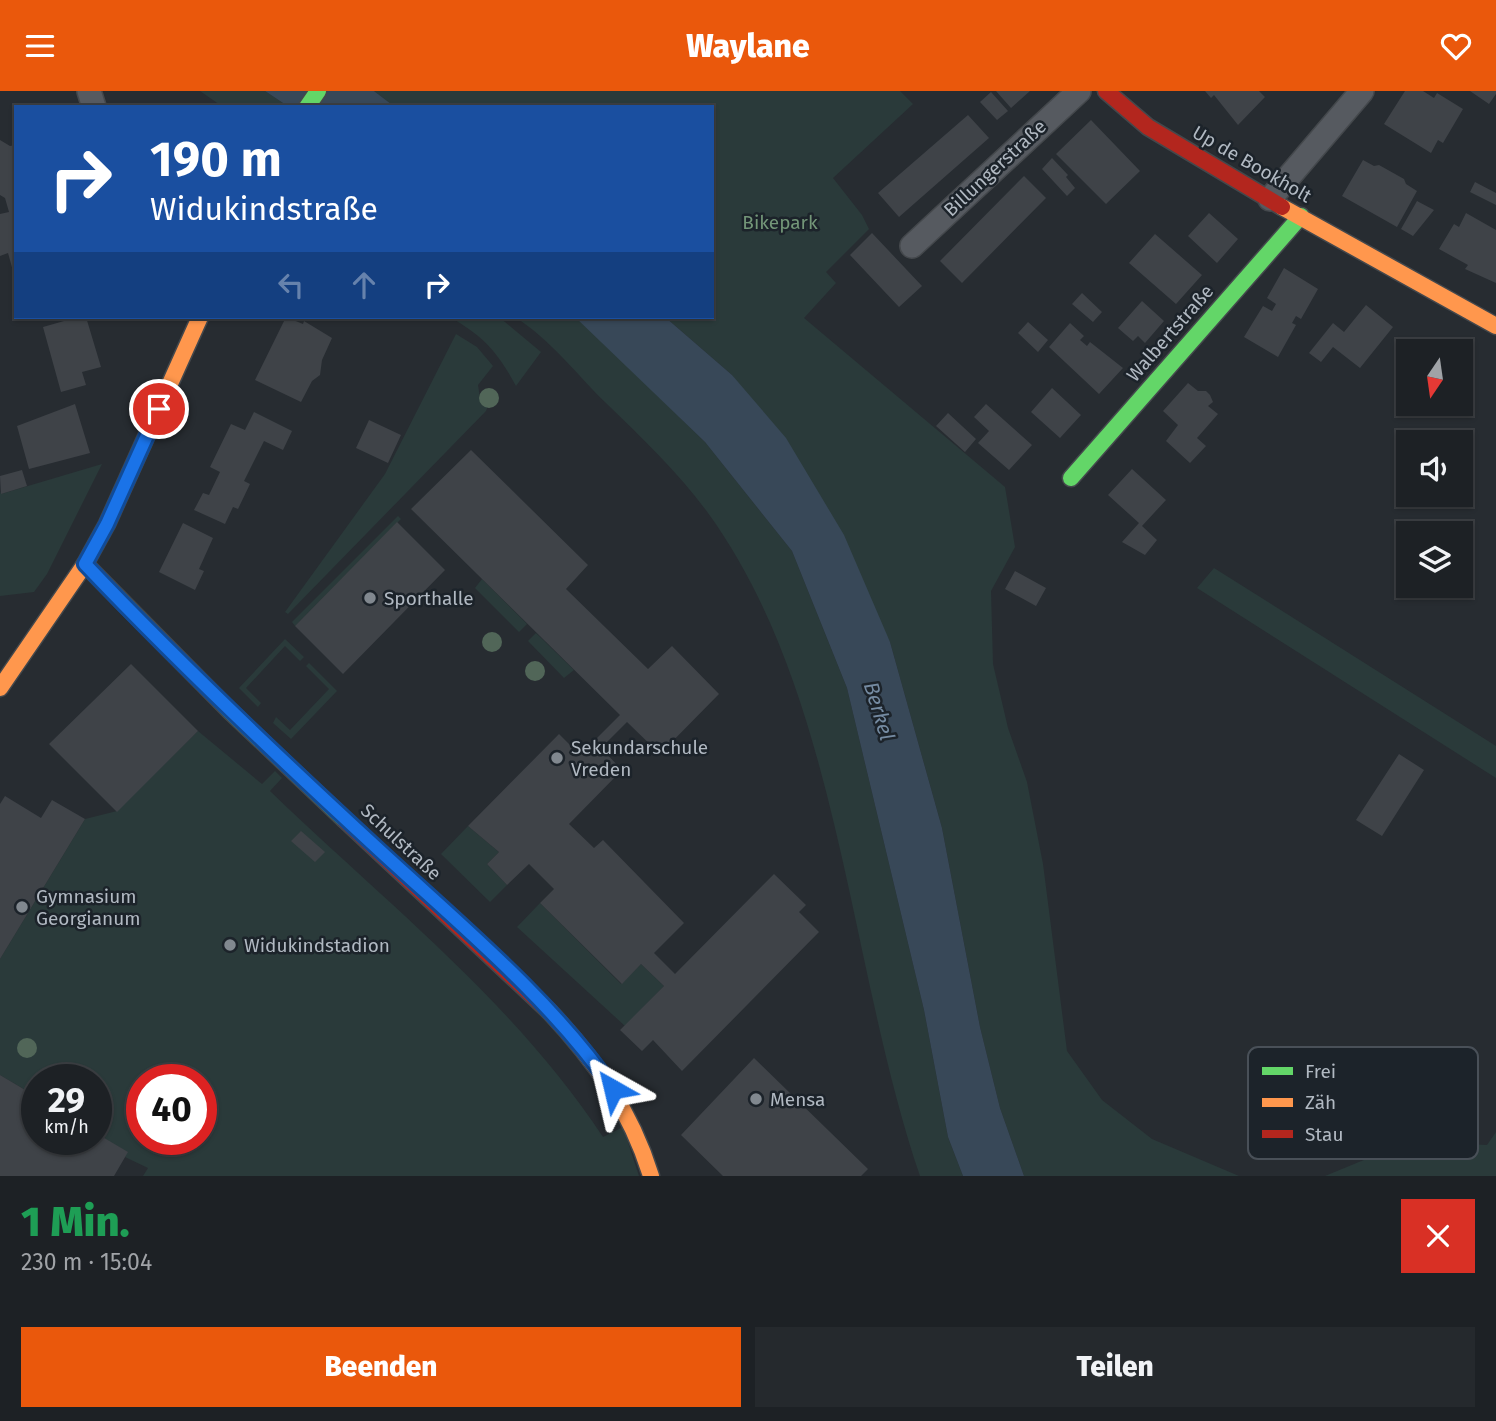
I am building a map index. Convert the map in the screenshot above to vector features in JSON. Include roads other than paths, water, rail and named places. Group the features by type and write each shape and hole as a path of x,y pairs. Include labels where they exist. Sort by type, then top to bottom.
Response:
{"street":[{"name":"Billungerstraße","path":"912,246 1079,91"},
{"name":"Up de Bookholt","path":"1107,91 1148,127 1269,199 1496,326"},
{"path":"1269,199 1362,91"},
{"name":"Walbertstraße","path":"1070,478 1301,216"},
{"path":"0,688 85,564 107,524 200,319"},
{"name":"Schulstraße","path":"85,564 279,758 475,939 556,1020 622,1103 639,1132 651,1176"}],"water":[{"path":"265,91 374,91 392,105 286,105"},
{"name":"Berkel","path":"577,319 667,319 732,375 786,438 844,535 890,642 942,828 980,1027 1000,1108 1024,1176 963,1176 948,1137 924,1010 847,688 792,551 705,442"}],"place":[{"name":"Sporthalle","path":"370,598"},
{"name":"Sekundarschule Vreden","path":"557,758"},
{"name":"Gymnasium Georgianum","path":"22,907"},
{"name":"Widukindstadion","path":"230,945"},
{"name":"Mensa","path":"756,1099"}],"park label":[{"name":"Bikepark","path":"780,222"}]}
